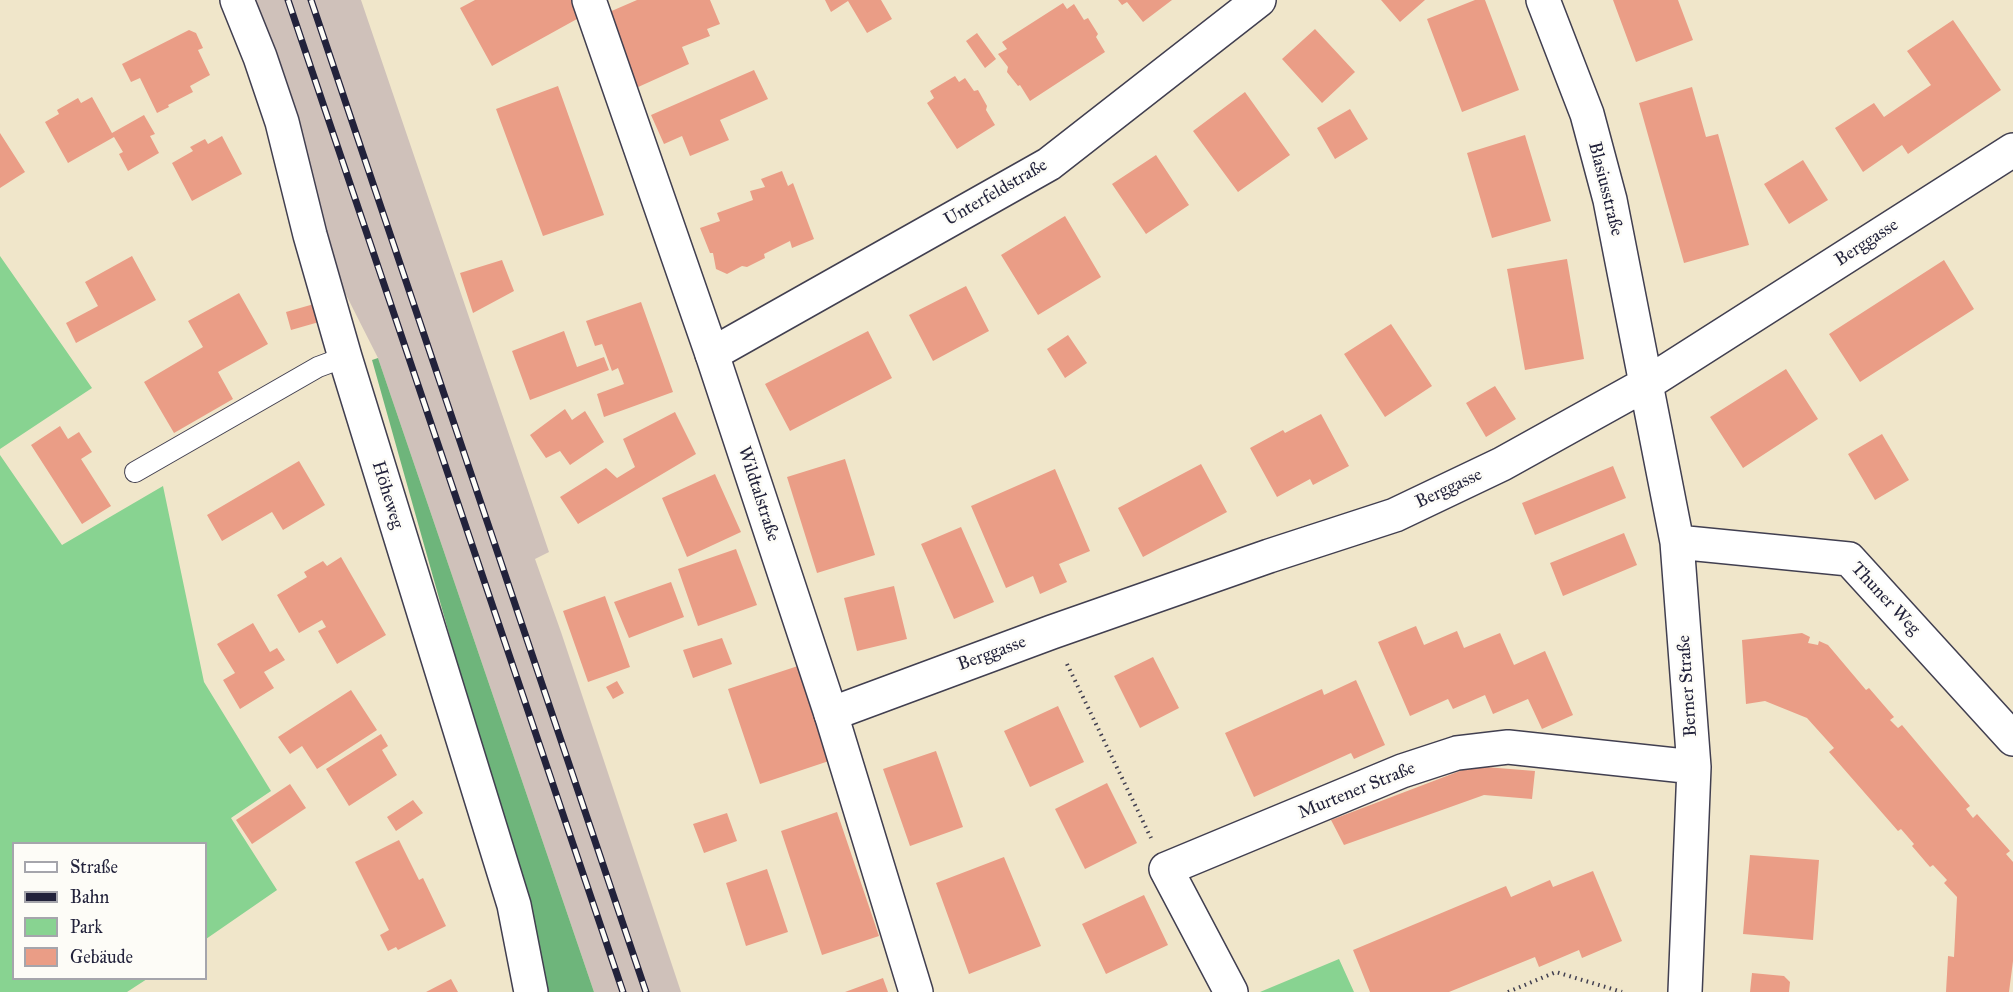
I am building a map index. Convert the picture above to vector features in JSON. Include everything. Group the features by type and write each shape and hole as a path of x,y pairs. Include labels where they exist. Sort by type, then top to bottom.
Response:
{"street":[{"name":"Höheweg","path":"237,0 260,57 282,122 310,235 345,357 514,905 531,992"},
{"name":"Wildtalstraße","path":"589,0 712,354 831,714 916,992"},
{"name":"Unterfeldstraße","path":"712,354 1049,164 1259,0"},
{"name":"Blasiusstraße","path":"1543,0 1587,114 1607,189 1646,384"},
{"name":"Berggasse","path":"831,714 1052,632 1269,556 1395,515 1502,464 1646,384 2013,150"},
{"name":"Berner Straße","path":"1646,384 1677,542 1694,767 1685,992"},
{"name":"Thuner Weg","path":"1677,542 1849,559 2013,739"},
{"name":"Murtener Straße","path":"1166,868 1402,771 1457,753 1508,747 1694,767"},
{"path":"1166,868 1231,992"}],"lane":[{"path":"135,472 318,366 345,357"}],"path":[{"path":"1052,632 1166,868"},
{"path":"1508,992 1556,972 1622,992"}],"shaded area":[{"path":"251,0 361,0 549,552 535,559 681,992 594,992 378,358 334,271"}],"green space":[{"path":"0,256 92,388 0,449"},
{"path":"378,358 594,992 544,992 524,900 372,360"},
{"path":"0,455 62,545 163,486 204,682 271,791 231,818 277,890 207,938 207,842 12,842 12,980 145,980 127,992 0,992"},
{"path":"1339,959 1354,992 1260,992"}],"building":[{"path":"475,0 579,0 586,14 492,66 460,8"},
{"path":"637,0 710,0 720,24 707,29 710,36 682,47 689,64 636,88 607,13"},
{"path":"825,0 881,0 892,19 867,33 848,1 831,12"},
{"path":"1118,0 1172,0 1143,22 1127,2 1122,5"},
{"path":"1381,0 1425,0 1400,22"},
{"path":"1475,0 1485,0 1519,90 1462,112 1427,19"},
{"path":"1613,0 1678,0 1693,40 1636,62"},
{"path":"1063,3 1067,9 1074,4 1084,20 1088,18 1105,52 1030,101 1020,85 1018,86 1007,72 1008,67 998,54 1007,49 1002,42"},
{"path":"1953,20 2001,90 1908,154 1902,145 1863,172 1835,128 1874,103 1884,117 1931,85 1907,51"},
{"path":"1315,29 1355,72 1322,103 1282,59"},
{"path":"189,30 196,33 203,48 198,50 210,75 190,86 193,92 157,113 140,78 131,82 122,64"},
{"path":"977,33 996,59 985,68 966,41"},
{"path":"754,70 768,99 720,120 729,140 690,156 682,136 664,144 651,115"},
{"path":"955,76 959,82 965,78 974,91 978,90 995,125 957,149 927,103 934,98 930,91"},
{"path":"558,86 604,215 543,236 496,109"},
{"path":"1692,87 1706,137 1718,134 1749,245 1684,263 1639,103"},
{"path":"1245,92 1290,155 1238,192 1193,131"},
{"path":"92,97 112,133 144,115 155,134 150,136 159,153 128,171 119,154 123,152 114,137 68,163 45,122 59,114 57,110 78,98 81,103"},
{"path":"1350,109 1368,139 1335,159 1317,128"},
{"path":"0,133 25,172 0,188"},
{"path":"1525,135 1551,221 1492,238 1467,153"},
{"path":"222,136 242,174 192,201 172,163 193,151 190,147 205,139 208,144"},
{"path":"1156,155 1189,205 1146,234 1112,184"},
{"path":"1803,160 1828,200 1789,224 1764,184"},
{"path":"782,171 788,186 793,183 814,239 792,248 790,241 764,254 765,258 727,274 716,269 713,253 710,253 700,228 720,221 717,213 753,200 750,191 765,187 761,179"},
{"path":"1065,216 1101,277 1038,315 1001,255"},
{"path":"132,256 156,300 76,343 66,323 98,306 85,282"},
{"path":"1567,259 1584,359 1525,370 1507,269"},
{"path":"502,260 514,291 473,313 460,273"},
{"path":"1944,260 1974,309 1860,382 1829,334"},
{"path":"966,286 989,331 933,361 909,315"},
{"path":"239,293 268,344 218,372 233,399 174,433 144,382 203,347 188,321"},
{"path":"641,302 673,392 604,417 597,394 624,384 618,368 612,371 602,344 595,346 586,321"},
{"path":"314,304 319,322 291,330 286,312"},
{"path":"1391,324 1432,386 1385,417 1344,354"},
{"path":"564,331 577,367 604,357 609,370 530,400 512,351"},
{"path":"868,331 892,378 790,431 765,384"},
{"path":"1068,335 1087,363 1065,378 1047,349"},
{"path":"1786,369 1818,419 1743,468 1710,417"},
{"path":"1495,386 1516,419 1486,437 1466,403"},
{"path":"565,409 572,420 585,411 604,442 570,465 560,451 546,458 530,435"},
{"path":"675,412 696,454 578,524 560,497 606,468 617,478 635,467 623,439"},
{"path":"1321,414 1349,466 1313,485 1310,479 1277,497 1250,448 1283,430 1285,433"},
{"path":"60,426 68,439 79,432 92,452 81,459 111,506 82,524 31,445"},
{"path":"1882,434 1909,480 1875,500 1848,454"},
{"path":"845,459 875,555 817,573 787,477"},
{"path":"299,461 325,505 283,530 272,512 222,541 207,515"},
{"path":"1201,464 1227,512 1143,557 1118,508"},
{"path":"1613,466 1626,498 1535,535 1522,503"},
{"path":"1055,469 1090,551 1059,564 1067,582 1040,594 1033,576 1006,588 971,506"},
{"path":"715,474 741,532 687,557 662,498"},
{"path":"961,527 994,602 954,619 921,544"},
{"path":"1624,533 1637,565 1563,596 1550,563"},
{"path":"736,549 757,605 698,626 678,569"},
{"path":"341,557 386,635 337,664 318,631 326,627 322,620 299,633 277,595 307,577 304,572 323,561 327,566"},
{"path":"671,582 684,617 629,638 614,602"},
{"path":"894,586 907,639 857,651 844,598"},
{"path":"605,596 630,667 588,682 563,611"},
{"path":"253,623 270,652 277,648 285,660 264,672 274,688 240,709 223,680 235,673 217,644"},
{"path":"1416,626 1424,645 1457,631 1464,648 1500,633 1514,665 1545,651 1573,715 1542,729 1528,699 1493,714 1485,695 1453,709 1448,699 1410,716 1378,642"},
{"path":"1802,633 1810,637 1808,643 1818,645 1819,641 1828,645 1866,690 1869,688 1894,717 1890,720 1898,728 1902,725 1970,806 1966,809 1973,818 1977,814 2010,851 2006,854 2013,862 2013,961 2009,992 1946,992 1948,956 1954,957 1957,897 1944,883 1947,880 1933,865 1930,867 1901,829 1898,831 1829,752 1834,748 1807,718 1765,701 1746,704 1742,640"},
{"path":"722,638 732,664 693,678 683,650"},
{"path":"1153,657 1179,708 1140,728 1114,676"},
{"path":"801,665 832,760 760,784 728,689"},
{"path":"1356,680 1385,745 1354,759 1351,753 1254,797 1225,733 1322,689 1324,695"},
{"path":"617,681 624,693 613,699 606,687"},
{"path":"351,690 377,730 317,769 302,746 290,754 278,737"},
{"path":"1058,706 1084,762 1030,787 1004,731"},
{"path":"381,734 388,746 382,750 397,775 349,806 326,769"},
{"path":"936,751 963,827 910,846 883,769"},
{"path":"1473,766 1535,771 1532,799 1484,795 1344,845 1331,820"},
{"path":"1107,783 1137,843 1085,869 1055,809"},
{"path":"290,784 306,808 252,844 236,820"},
{"path":"413,800 423,813 396,831 387,817"},
{"path":"837,812 879,936 822,955 781,831"},
{"path":"727,813 737,841 704,853 693,824"},
{"path":"399,840 419,880 423,878 446,926 398,950 396,947 388,951 380,935 389,930 355,862"},
{"path":"1750,855 1819,860 1813,940 1743,934"},
{"path":"1004,857 1041,946 969,974 936,883"},
{"path":"767,869 788,932 746,946 726,883"},
{"path":"1593,871 1622,941 1582,958 1579,950 1539,967 1535,957 1449,992 1370,992 1353,950 1506,886 1511,897 1550,880 1553,887"},
{"path":"1144,895 1168,945 1106,974 1082,924"},
{"path":"1752,973 1784,976 1790,982 1789,992 1750,992"},
{"path":"883,978 888,992 845,992"},
{"path":"451,979 458,992 426,992"}],"railway":[{"path":"288,0 623,992"},
{"path":"311,0 646,992"}]}
